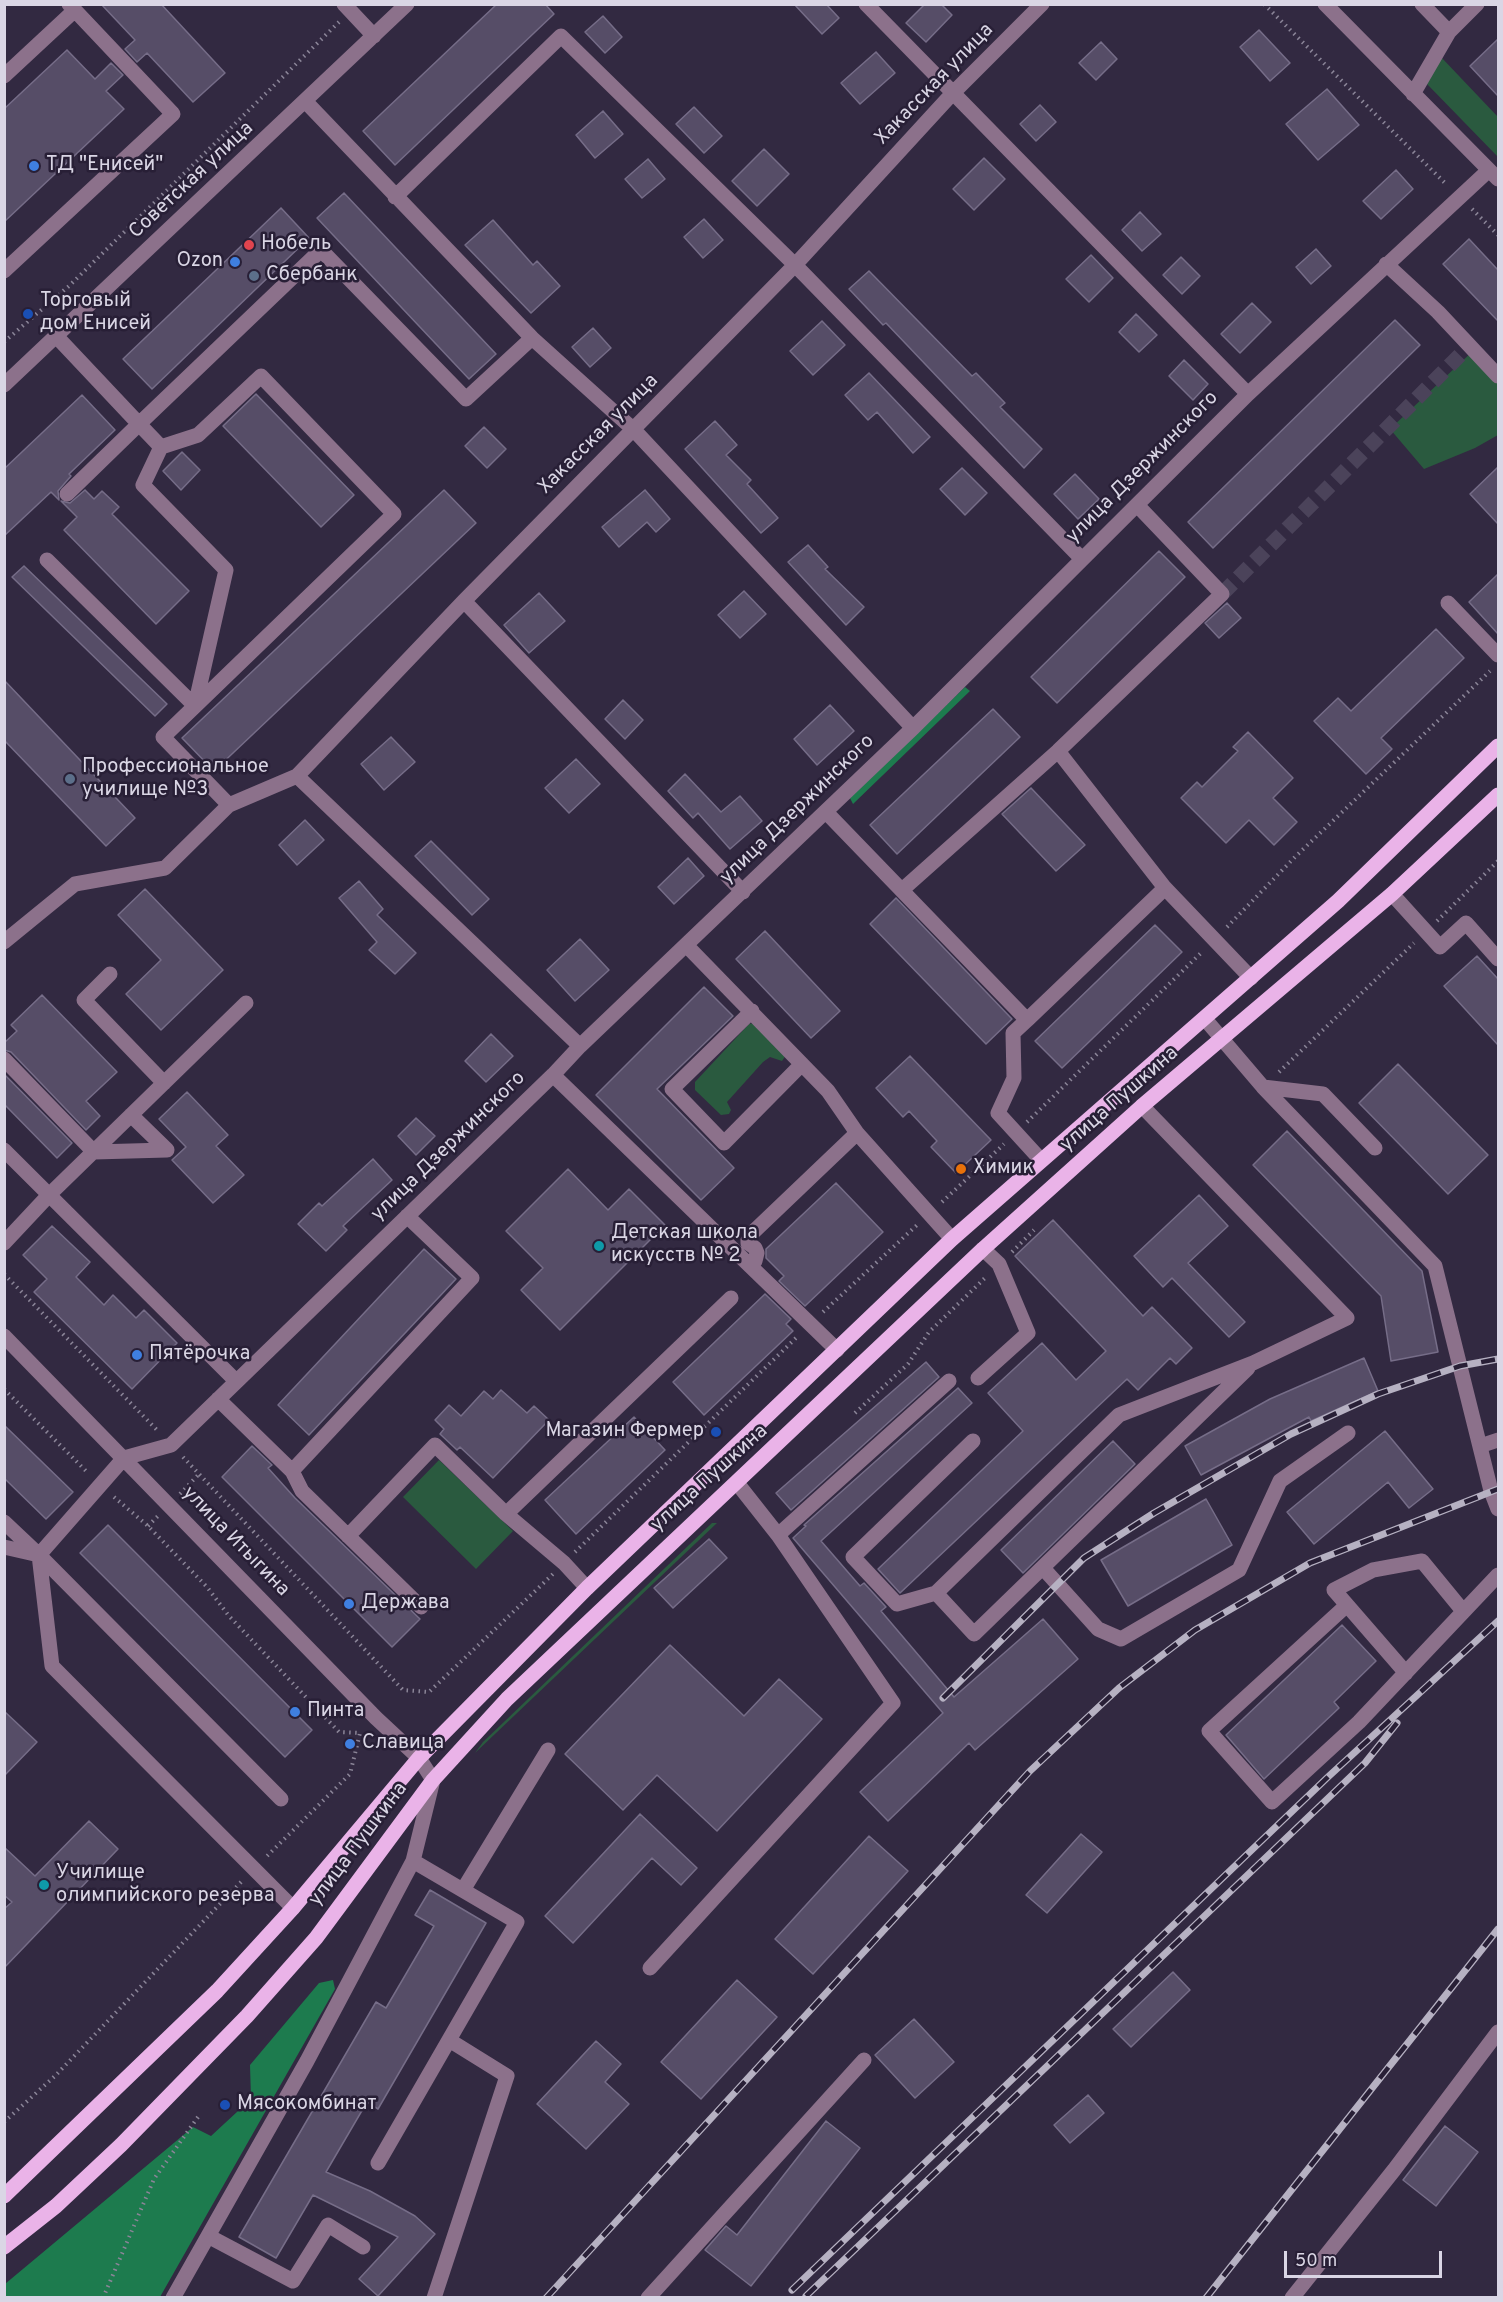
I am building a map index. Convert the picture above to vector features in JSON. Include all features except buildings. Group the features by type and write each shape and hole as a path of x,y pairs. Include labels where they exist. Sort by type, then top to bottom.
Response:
{"main road":[{"name":"улица Пушкина","path":"4,2196 217,1991 293,1908 419,1758 587,1588 951,1239 1338,901 1498,746"},
{"name":"улица Пушкина","path":"4,2247 56,2206 121,2145 247,2016 316,1938 433,1780 507,1699 983,1249 1142,1106 1223,1040 1392,894 1498,795"}],"street":[{"name":"Советская улица","path":"4,385 306,102 407,4"},
{"path":"866,4 951,95 1248,394"},
{"name":"Хакасская улица","path":"4,942 75,884 165,868 229,805 297,776 464,601 795,265 951,95 1042,4"},
{"path":"1325,4 1494,175"},
{"path":"1422,4 1449,32"},
{"path":"1413,94 1449,32 1477,4"},
{"path":"4,76 72,7 173,114 4,271"},
{"path":"347,8 374,36"},
{"path":"395,196 561,36 795,265 1081,558"},
{"path":"306,102 532,338 634,430 913,728"},
{"name":"улица Дзержинского","path":"124,1458 171,1445 554,1075 580,1046 913,728 1248,394 1386,264 1461,198 1494,175"},
{"path":"67,494 321,250 466,399 532,338"},
{"path":"1386,264 1438,312 1498,376"},
{"path":"57,337 161,447"},
{"path":"195,706 226,570 143,485 161,447 198,435 261,376 394,514 163,737 229,805"},
{"path":"902,890 1058,751 1222,594 1137,505"},
{"path":"48,560 195,706"},
{"path":"464,601 742,892"},
{"path":"1448,603 1498,655"},
{"path":"1058,751 1165,888 1213,941 1251,978"},
{"path":"297,776 580,1046"},
{"path":"826,812 1027,1020"},
{"path":"1040,1159 998,1113 1014,1078 1013,1033 1165,888"},
{"path":"1392,894 1440,947 1466,923 1498,959"},
{"path":"687,946 828,1091 857,1133 951,1239"},
{"path":"110,974 84,1000 164,1083"},
{"path":"4,1244 49,1195 246,1003"},
{"path":"752,1011 672,1089 724,1143 802,1064"},
{"path":"1204,1019 1263,1087 1435,1266 1498,1509"},
{"path":"4,1059 94,1152 167,1150 131,1115"},
{"path":"554,1075 837,1350"},
{"path":"1263,1087 1323,1094 1375,1148"},
{"path":"974,1441 853,1557 897,1604 936,1593 1119,1415 1253,1364 1347,1318 1142,1106"},
{"path":"750,1266 755,1261 757,1253 755,1248 748,1244 748,1237 857,1133"},
{"path":"4,1150 236,1382"},
{"path":"292,1471 472,1278 407,1216"},
{"path":"978,1378 1028,1333 999,1264 983,1249"},
{"path":"506,1514 731,1298"},
{"name":"улица Итыгина","path":"4,1336 376,1718 419,1758 433,1780"},
{"path":"936,1593 974,1634 1253,1364"},
{"path":"778,1535 949,1382"},
{"path":"218,1399 292,1471 302,1491 421,1607"},
{"path":"1043,1568 1098,1629 1121,1639 1239,1570 1280,1481 1348,1433"},
{"path":"1480,1446 1498,1440"},
{"path":"348,1536 435,1445 506,1514 564,1563 587,1588"},
{"path":"124,1458 39,1555 52,1666 252,1870 293,1908"},
{"path":"650,1968 893,1703 778,1535 737,1483"},
{"path":"4,1522 281,1799"},
{"path":"4,1547 39,1555"},
{"path":"1406,1673 1334,1590 1373,1570 1422,1561 1463,1611"},
{"path":"1347,1605 1209,1731 1272,1802 1359,1722 1498,1575"},
{"path":"463,1890 548,1750"},
{"path":"173,2298 307,2061 413,1861 433,1780"},
{"path":"378,2163 517,1922 413,1861"},
{"path":"1292,2298 1394,2170 1498,2032"},
{"path":"434,2298 507,2076 449,2040"},
{"path":"648,2298 864,2060"},
{"path":"208,2236 294,2282 328,2225 363,2247"}],"path":[{"path":"1264,4 1498,235"},
{"path":"4,342 69,286 347,8"},
{"path":"4,1274 171,1445 403,1690 429,1692 811,1324 1016,1133 1213,941 1295,857 1498,663"},
{"path":"1263,1087 1498,861"},
{"path":"855,1413 908,1364 929,1332 1039,1225"},
{"path":"4,1389 100,1485 148,1526 339,1732 360,1732 350,1774 252,1870 55,2076 4,2122"},
{"path":"103,2298 154,2179 198,2117"}],"green space":[{"path":"1441,57 1498,117 1498,157 1427,84"},
{"path":"1474,350 1498,375 1498,435 1475,448 1424,469 1390,429"},
{"path":"965,687 970,691 853,804 850,798"},
{"path":"754,1023 786,1055 782,1061 770,1057 763,1062 727,1102 731,1110 729,1114 721,1115 695,1090 695,1082 749,1024"},
{"path":"439,1460 513,1531 476,1569 403,1497"},
{"path":"712,1523 717,1523 475,1753 483,1742"},
{"path":"333,1980 335,1989 160,2297 5,2297 5,2284 193,2127 211,2136 251,2099 250,2065 319,1983"}],"tunnel":[{"path":"1222,594 1470,345"}],"railway":[{"path":"943,1698 1084,1558 1154,1513 1291,1434 1378,1394 1460,1366 1498,1359"},
{"path":"546,2298 1030,1771 1119,1688 1195,1630 1310,1563 1498,1489"},
{"path":"792,2290 1329,1776 1498,1621"},
{"path":"806,2296 1365,1763 1397,1723"},
{"path":"1206,2298 1498,1929"}],"place":[{"name":"ТД \"Енисей\"","path":"34,166"},
{"name":"Нобель","path":"249,245"},
{"name":"Ozon","path":"235,262"},
{"name":"Сбербанк","path":"254,276"},
{"name":"Торговый дом Енисей","path":"28,314"},
{"name":"Профессиональное училище №3","path":"70,779"},
{"name":"Химик","path":"961,1169"},
{"name":"Детская школа искусств № 2","path":"599,1246"},
{"name":"Пятёрочка","path":"137,1355"},
{"name":"Магазин Фермер","path":"716,1432"},
{"name":"Держава","path":"349,1604"},
{"name":"Пинта","path":"295,1712"},
{"name":"Славица","path":"350,1744"},
{"name":"Училище олимпийского резерва","path":"44,1885"},
{"name":"Мясокомбинат","path":"225,2105"}]}
